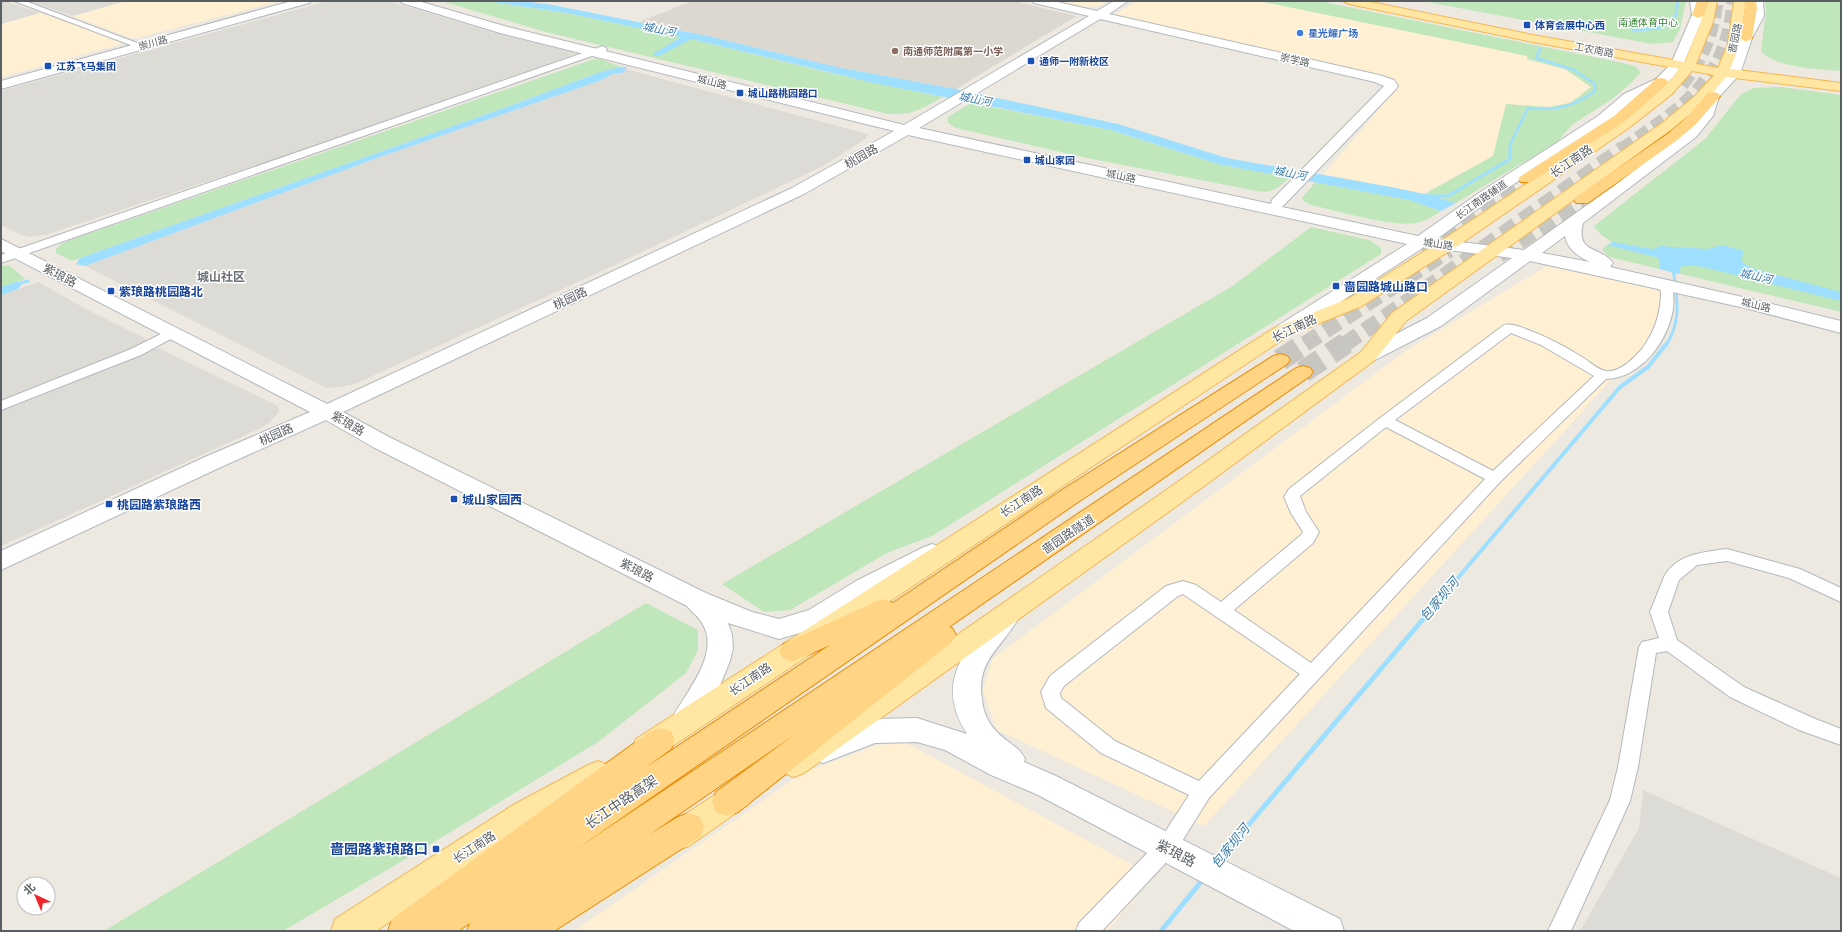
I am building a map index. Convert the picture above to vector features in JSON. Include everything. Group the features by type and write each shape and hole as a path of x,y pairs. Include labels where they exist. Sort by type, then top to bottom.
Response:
{"highway":[{"path":"1698,15 1703,1"},
{"path":"1746,38 1751,8 1750,1"},
{"path":"1526,179 1619,119 1660,82"},
{"path":"1582,200 1671,138 1690,122 1713,96"},
{"name":"长江中路高架","path":"430,931 801,661 1070,496 1280,360"},
{"name":"啬园路隧道","path":"483,931 832,695 1304,372"},
{"path":"727,802 966,617 1157,484 1226,425"},
{"path":"404,931 672,731"},
{"path":"526,931 689,827"}],"main road":[{"name":"工农南路","path":"1349,1 1684,62 1841,87"},
{"name":"工农南路","path":"1387,1 1684,62"},
{"path":"1684,62 1702,36 1711,1"},
{"name":"啬园路","path":"1731,69 1740,1"},
{"name":"长江南路","path":"347,931 524,815 672,731 801,661 970,534 1281,332 1356,302 1397,267 1452,242 1625,124 1666,91 1684,62"},
{"name":"工农南路","path":"1731,69 1841,78"},
{"path":"553,931 587,907 689,827 727,802 805,757 1177,494 1368,356 1399,317 1667,126 1699,100 1731,69"},
{"path":"1397,267 1430,270 1439,274 1444,279 1445,284"}],"street":[{"path":"18,1 136,44"},
{"name":"崇川路","path":"1,81 293,1"},
{"name":"崇川路","path":"1,85 305,1"},
{"name":"城山路","path":"406,1 504,30 599,51"},
{"name":"城山路","path":"426,1 511,27 599,51 910,128 1348,226 1426,239 1532,251 1604,263 1667,282 1841,318"},
{"name":"崇学路","path":"1038,1 1379,79 1389,83 1391,86 1315,167 1278,203"},
{"name":"桃园路","path":"1,561 213,462 327,412 798,191 910,128 1122,1"},
{"path":"1684,62 1698,15 1696,1"},
{"path":"1368,356 1434,322 1620,190 1692,134 1706,116 1713,96 1731,69 1758,16 1757,1"},
{"path":"9,256 599,51"},
{"name":"长江南路辅道","path":"1397,267 1426,239 1485,196 1602,119 1629,97 1660,82 1684,62"},
{"name":"城山路","path":"910,128 1278,203 1426,239"},
{"path":"1574,222 1571,233 1574,243 1587,254 1604,263"},
{"path":"1348,226 1372,235 1383,242 1390,249 1397,267"},
{"name":"紫琅路","path":"1,244 9,256 170,333 327,412 381,442 696,600 747,620 779,629 817,618 896,570 970,534"},
{"name":"城山路","path":"1532,251 1667,282 1841,327"},
{"path":"1222,611 1307,539 1311,532 1294,502 1292,497 1294,492 1385,421 1509,328 1556,347 1602,375 1616,374 1625,370 1645,354 1659,332 1667,308 1667,282"},
{"path":"1,406 136,352 170,333"},
{"path":"1087,931 1167,847 1202,792 1312,673 1495,478 1602,375"},
{"path":"1385,421 1495,478"},
{"path":"1841,596 1794,573 1728,555 1693,560 1672,577 1659,612 1670,644 1737,692 1806,724 1841,737"},
{"path":"1202,792 1108,747 1053,702 1050,692 1057,681 1172,591 1183,587 1222,611 1312,673"},
{"path":"672,731 700,698 715,668 721,642 715,622 696,600"},
{"path":"1009,612 972,662 966,685 970,715 987,741 1046,785"},
{"path":"1559,931 1620,801 1628,767 1648,647 1670,644"},
{"path":"805,757 874,731 917,730 952,740 1001,766 1046,785"},
{"name":"紫琅路","path":"1046,785 1328,931"}],"shaded area":[{"path":"1,1 5,1 40,13 1,24"},
{"path":"28,1 119,1 122,2 73,16"},
{"path":"119,1 280,1 137,38 131,38 73,16 121,2"},
{"path":"328,1 389,1 488,31 577,53 538,69 267,162 45,235 29,237 1,225 1,91"},
{"name":"南通师范附属第一小学","path":"692,1 1013,1 1077,16 956,89 837,67 708,36 639,22"},
{"path":"1056,1 1107,1 1099,6 1090,7"},
{"name":"星光耀广场","path":"1137,1 1259,1 1528,56 1527,60 1565,69 1592,87 1570,103 1548,107 1506,104 1493,156 1422,194 1324,174 1398,87 1389,78 1115,15"},
{"path":"40,13 121,41 121,44 1,77 1,24"},
{"path":"625,69 868,134 865,139 825,165 619,263 355,384 340,387 326,388 85,266 377,158 599,81 613,74 622,73"},
{"path":"1547,266 1673,293 1665,334 1651,356 1630,375 1610,381 1204,826 997,730 983,691 992,659 1407,350"},
{"path":"39,282 84,308 148,340 143,345 1,401 1,295"},
{"path":"158,348 278,406 279,412 269,423 259,429 1,546 1,411"},
{"path":"906,743 1153,876 1107,931 574,931 804,772 878,745"},
{"path":"1643,790 1841,878 1841,931 1580,931 1639,828"}],"green space":[{"path":"441,1 487,1 567,13 691,39 826,72 943,97 923,108 911,112 888,114 546,32"},
{"path":"1259,1 1319,1 1623,63 1635,66 1641,72 1629,85 1612,99 1572,125 1557,142 1456,203 1425,194 1493,156 1506,104 1548,107 1570,103 1591,87 1565,69 1527,59 1527,56"},
{"name":"南通体育中心","path":"1422,1 1686,1 1680,29 1673,42 1652,44"},
{"path":"1765,1 1841,1 1841,71 1798,67 1767,57 1761,51 1766,11"},
{"path":"597,58 621,67 603,71 512,105 72,261 56,253 56,249 61,244 70,240"},
{"path":"1781,87 1841,95 1841,312 1609,257 1603,251 1603,248 1612,242 1600,234 1594,226 1705,139 1741,94 1754,88"},
{"path":"971,103 1111,130 1218,164 1290,177 1272,191 1263,192 1087,158 956,128 948,123 948,117"},
{"path":"1315,182 1409,200 1441,211 1423,221 1416,223 1405,224 1379,221 1311,205 1303,201 1302,198"},
{"path":"1311,227 1369,240 1381,248 1381,254 932,536 887,553 790,610 764,612 722,584 1231,287"},
{"path":"9,265 25,279 1,287 1,266"},
{"path":"646,603 698,630 698,650 686,673 598,742 421,850 283,931 104,931"}],"water":[{"name":"城山河","path":"487,1 523,1 553,5 708,36 837,67 956,89 1118,124 1227,158 1391,187 1425,194 1456,203 1441,211 1409,200 1218,164 1111,130 874,83 691,39 661,55 654,56 653,54 681,37 567,13"},
{"path":"621,67 627,68 622,73 613,74 599,81 377,158 85,266 76,264 80,258 512,105 603,71"},
{"name":"城山河","path":"1613,242 1652,249 1658,248 1659,246 1708,249 1722,245 1744,251 1741,260 1746,265 1755,269 1841,292 1841,301 1703,267 1689,265 1680,267 1679,274 1660,269 1659,259 1655,257 1608,245"},
{"path":"16,282 24,282 18,289 1,295 1,287"}],"waterway":[{"path":"1633,30 1662,27 1672,22 1677,11 1678,1"},
{"path":"1427,196 1448,196 1510,159 1510,145 1528,108 1547,109 1563,107 1579,101 1595,91 1595,84 1574,70 1536,58 1540,49"},
{"name":"包家坝河","path":"1667,344 1672,334 1677,315 1677,297 1673,267"},
{"path":"20,283 28,281"},
{"name":"包家坝河","path":"1440,599 1620,387 1648,367 1667,343"},
{"name":"包家坝河","path":"1217,862 1441,598"},
{"name":"包家坝河","path":"1161,931 1204,878"}],"tunnel":[{"path":"1682,85 1696,66 1706,46 1713,24 1717,1"},
{"path":"1622,149 1682,105 1698,89 1711,72 1722,52 1729,29 1733,1"},
{"path":"1345,344 1423,291 1624,148"},
{"path":"1425,254 1453,229 1526,179"},
{"path":"1499,255 1582,200"},
{"path":"1305,344 1449,250"},
{"path":"1280,360 1306,343"},
{"path":"1303,372 1346,343"}],"place":[{"name":"体育会展中心西","path":"1527,25"},
{"name":"星光耀广场","path":"1300,33"},
{"name":"南通师范附属第一小学","path":"895,51"},
{"name":"通师一附新校区","path":"1031,61"},
{"name":"江苏飞马集团","path":"48,66"},
{"name":"城山路桃园路口","path":"740,93"},
{"name":"城山家园","path":"1027,160"},
{"name":"啬园路城山路口","path":"1336,286"},
{"name":"紫琅路桃园路北","path":"111,291"},
{"name":"城山家园西","path":"454,499"},
{"name":"桃园路紫琅路西","path":"109,504"},
{"name":"啬园路紫琅路口","path":"436,849"}],"district":[{"name":"城山社区","path":"221,276"}]}
